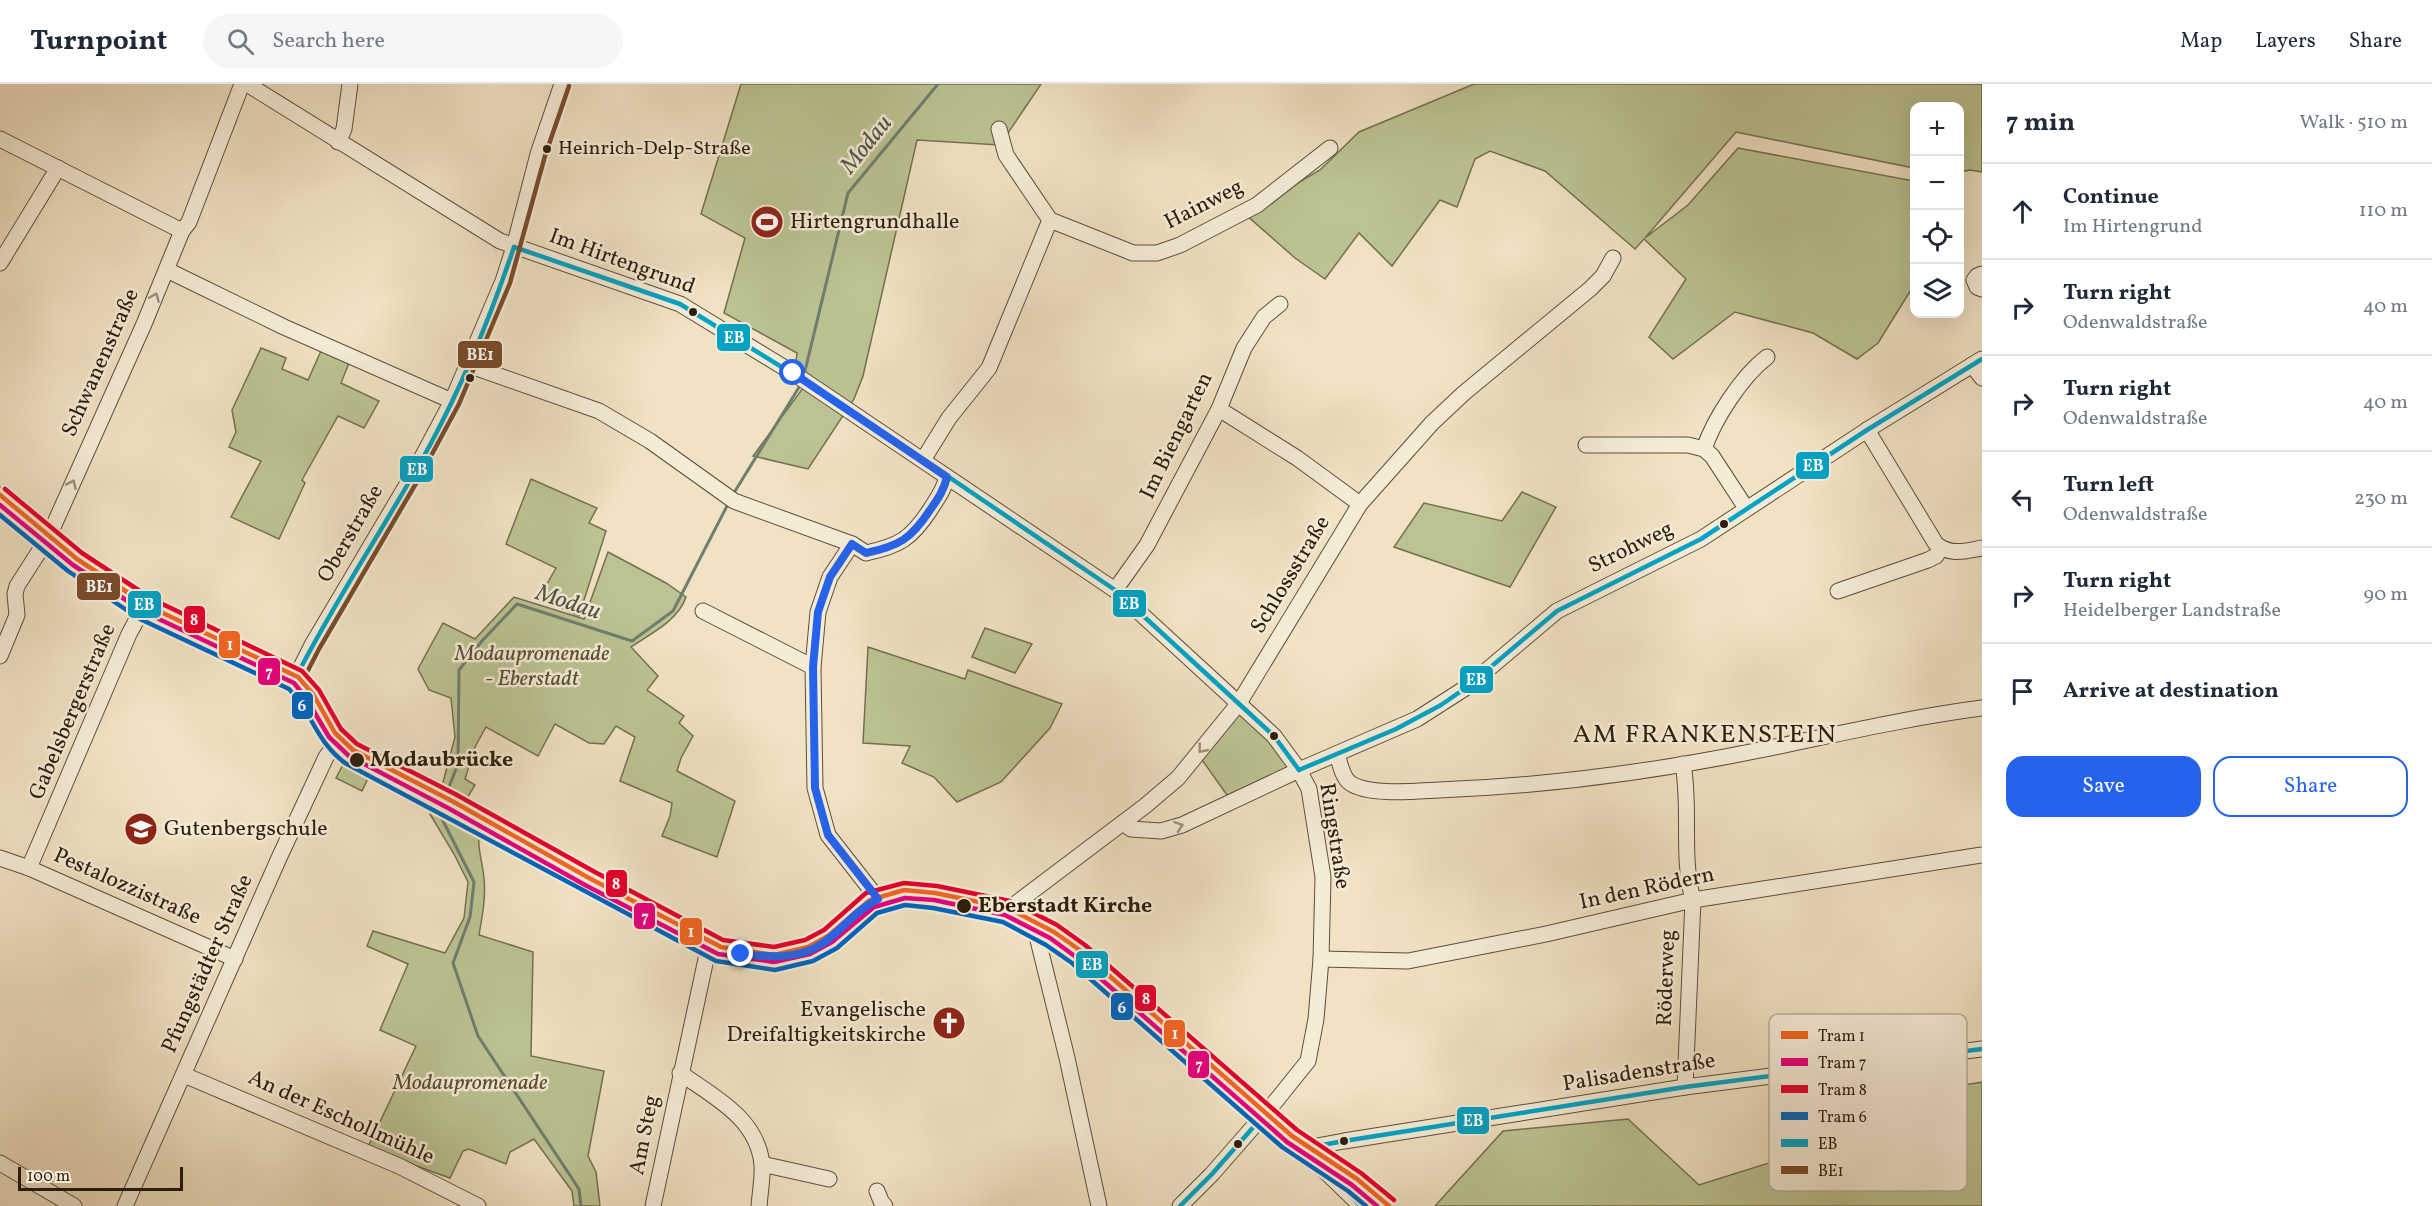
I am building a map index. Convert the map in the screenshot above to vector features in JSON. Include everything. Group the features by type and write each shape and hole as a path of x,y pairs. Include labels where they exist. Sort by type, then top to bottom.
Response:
{"street":[{"name":"Schwanenstraße","path":"0,656 17,615 8,597 48,537 167,270 182,231 189,222 242,84"},
{"path":"247,84 500,241 514,247"},
{"path":"338,142 344,129 350,84"},
{"name":"Oberstraße","path":"296,679 312,645 412,476 452,401 498,294 514,247 538,154 562,84"},
{"path":"923,460 949,418 989,368 1050,220 1006,155 999,129"},
{"path":"0,139 182,231"},
{"name":"Hainweg","path":"1050,220 1133,253 1157,253 1180,245 1257,205 1330,148"},
{"path":"0,262 58,168"},
{"name":"Im Hirtengrund","path":"514,247 680,304 796,374 923,460"},
{"name":"Schlossstraße","path":"1006,911 1123,823 1178,778 1239,703 1360,504 1432,423 1464,393 1590,289 1604,276 1613,258"},
{"path":"167,270 284,327 452,401"},
{"path":"1982,274 1974,280 1977,287 1982,289"},
{"name":"Im Biengarten","path":"1115,590 1147,545 1219,409 1244,348 1264,317 1280,304"},
{"path":"1704,449 1712,429 1752,368 1767,357"},
{"path":"1977,362 1982,378"},
{"name":"Strohweg","path":"1123,823 1131,829 1161,831 1182,825 1299,770 1396,729 1433,710 1467,687 1557,611 1677,552 1977,362"},
{"path":"468,365 599,411 650,441 729,497 852,544 866,553 894,544 917,530 941,494 947,477"},
{"path":"1219,409 1297,458 1360,504"},
{"path":"1867,430 1931,538 1941,548 1957,552 1982,548"},
{"path":"1586,445 1688,445 1704,449 1719,464 1746,508"},
{"name":"Ringstraße","path":"923,460 1115,590 1274,736 1299,770 1309,789 1323,877 1321,959 1316,1019 1308,1061 1212,1174 1180,1206"},
{"path":"0,495 48,537"},
{"path":"0,506 48,537 84,566 144,606 296,679 304,687 328,731 354,754 720,950 774,958 811,950 824,942 858,911 878,899 904,893 927,894 1006,911 1034,924 1074,948 1264,1115 1361,1206"},
{"path":"852,544 830,577 818,612 813,667 815,788 828,835 878,899"},
{"path":"1838,591 1928,560 1936,556 1941,548"},
{"name":"Gabelsbergerstraße","path":"29,868 68,783 129,634 144,606"},
{"path":"703,611 813,667"},
{"path":"1337,754 1344,775 1350,783 1397,792 1532,785 1683,764 1923,716 1982,708"},
{"name":"Pfungstädter Straße","path":"125,1206 279,858 326,757 338,742"},
{"name":"Röderweg","path":"1683,764 1688,789 1688,880 1693,900 1685,1087"},
{"name":"In den Rödern","path":"1321,959 1407,961 1546,934 1693,900 1982,855"},
{"name":"Pestalozzistraße","path":"0,858 29,868 235,959"},
{"path":"1034,924 1067,1058 1099,1206"},
{"name":"Am Steg","path":"653,1206 680,1073 710,945"},
{"name":"Palisadenstraße","path":"1967,1051 1982,1049"},
{"path":"680,1073 739,1115 754,1140 762,1164 759,1206"},
{"name":"An der Eschollmühle","path":"184,1075 399,1166 478,1206"},
{"name":"Palisadenstraße","path":"1305,1152 1317,1146 1344,1141 1685,1087 1769,1076"},
{"path":"0,1163 74,1206"},
{"path":"762,1164 829,1179"},
{"path":"877,1191 885,1206"}],"green space":[{"path":"741,84 1041,84 1000,145 917,140 863,376 854,399 808,469 753,456 806,384 794,375 797,353 724,313 745,238 701,214"},
{"path":"1474,84 1982,84 1982,172 1964,171 1964,102 1910,102 1910,167 1736,132 1645,238 1688,205 1738,148 1910,180 1910,291 1878,343 1857,359 1813,333 1735,312 1673,359 1649,337 1686,279 1644,239 1635,249 1545,171 1490,151 1475,159 1457,207 1440,200 1392,266 1359,233 1325,279 1295,258 1245,214 1320,170 1359,132"},
{"path":"261,348 286,358 282,369 308,380 321,351 349,363 341,383 379,401 364,428 338,416 302,480 305,483 279,539 231,517 261,461 229,447 236,432 232,410"},
{"path":"531,479 597,508 589,523 606,531 579,616 539,598 556,568 506,544"},
{"path":"1522,492 1556,507 1510,587 1394,547 1424,503 1502,521"},
{"name":"Modaupromenade - Eberstadt","path":"608,552 666,583 686,597 682,606 670,620 631,647 658,676 647,690 684,716 679,723 693,736 677,771 735,801 717,857 662,836 670,816 672,803 620,781 635,737 616,726 604,744 589,743 555,724 538,756 486,727 475,747 465,779 475,785 466,800 450,797 441,790 455,737 451,698 429,690 418,669 443,623 475,639 514,597 584,619"},
{"path":"985,628 1032,644 1015,673 972,657"},
{"path":"868,647 965,679 968,670 1062,704 1050,728 1001,782 957,802 934,777 902,763 910,746 863,743"},
{"path":"1239,703 1299,770 1232,802 1200,757"},
{"path":"346,759 371,772 362,791 336,778"},
{"name":"Modaupromenade","path":"432,804 448,813 450,810 481,828 479,847 484,893 479,935 533,952 531,1056 604,1071 588,1156 596,1172 600,1206 574,1206 572,1191 534,1139 510,1152 506,1164 469,1149 463,1151 450,1178 369,1145 416,1046 380,1030 408,964 367,946 373,931 445,953 464,918 468,882 430,814"},
{"path":"1982,1082 1982,1206 1435,1206 1503,1131 1628,1119 1699,1185 1769,1163 1769,1191 1967,1191 1967,1085"}],"waterway":[{"name":"Modau","path":"804,375 848,193 938,84"},
{"name":"Modau","path":"732,496 801,384"},
{"name":"Modau","path":"445,797 458,764 459,670 482,641 517,604 632,641 673,611 728,504"},
{"name":"Modau","path":"442,806 439,813 474,882 470,917 453,963 478,1036 579,1189 581,1206"}],"tram line":[{"name":"8","path":"5,489 82,553 152,599 302,671 319,690 341,729 357,744 455,794 723,940 774,947 805,940 824,930 866,893 904,883 937,886 1010,901 1057,925 1085,945 1297,1130 1361,1173 1394,1200"},
{"name":"1","path":"0,495 77,559 148,606 298,677 313,694 335,733 353,750 721,947 774,955 808,947 828,936 870,900 904,890 935,893 1008,908 1054,932 1081,951 1292,1136 1357,1179 1389,1206"},
{"name":"7","path":"0,505 73,565 144,612 294,683 306,698 329,737 349,756 448,808 585,885 718,954 774,962 810,954 832,942 874,907 905,898 934,900 1005,915 1050,938 1076,957 1287,1142 1352,1185 1377,1206"},
{"name":"6","path":"0,515 68,571 140,619 289,689 304,707 327,745 345,763 716,961 775,970 813,961 837,948 877,913 905,905 933,908 1003,922 1046,945 1072,963 1282,1147 1348,1191 1366,1206"}],"transit line":[{"name":"BE1","path":"302,682 459,404 510,283 545,156 569,86"},
{"name":"EB","path":"514,247 680,304 843,405 1115,590 1274,736 1299,770"},
{"name":"EB","path":"295,679 327,619 414,474 442,421 476,348 514,247"},
{"name":"EB","path":"1299,770 1396,729 1441,705 1467,687 1557,611 1701,539 1867,430 1982,359"},
{"name":"EB","path":"0,495 75,560 118,590 185,627 295,679 310,697 334,736 354,754 720,950 769,956 796,954 824,941 874,901 901,895 958,900 993,908 1025,920 1073,948 1305,1152 1361,1206"},
{"name":"BE1","path":"0,505 70,565 115,597 180,633 292,686"},
{"name":"EB","path":"1967,1051 1982,1049"},
{"name":"EB","path":"1305,1152 1317,1146 1344,1141 1685,1087 1769,1076"},
{"name":"EB","path":"1180,1206 1212,1174 1264,1115"}],"place":[{"name":"Heinrich-Delp-Straße","path":"547,149"},
{"name":"Hirtengrundhalle","path":"767,222"},
{"name":"Modaubrücke","path":"357,760"},
{"name":"Gutenbergschule","path":"141,829"},
{"name":"Eberstadt Kirche","path":"964,906"},
{"name":"Evangelische Dreifaltigkeitskirche","path":"949,1023"}],"district":[{"name":"AM FRANKENSTEIN","path":"1705,735"}],"route":[{"path":"741,954 774,958 811,950 824,942 858,911 878,899 828,835 815,788 813,667 818,612 830,577 852,544 866,553 894,544 917,530 941,494 947,477 793,373"}]}
